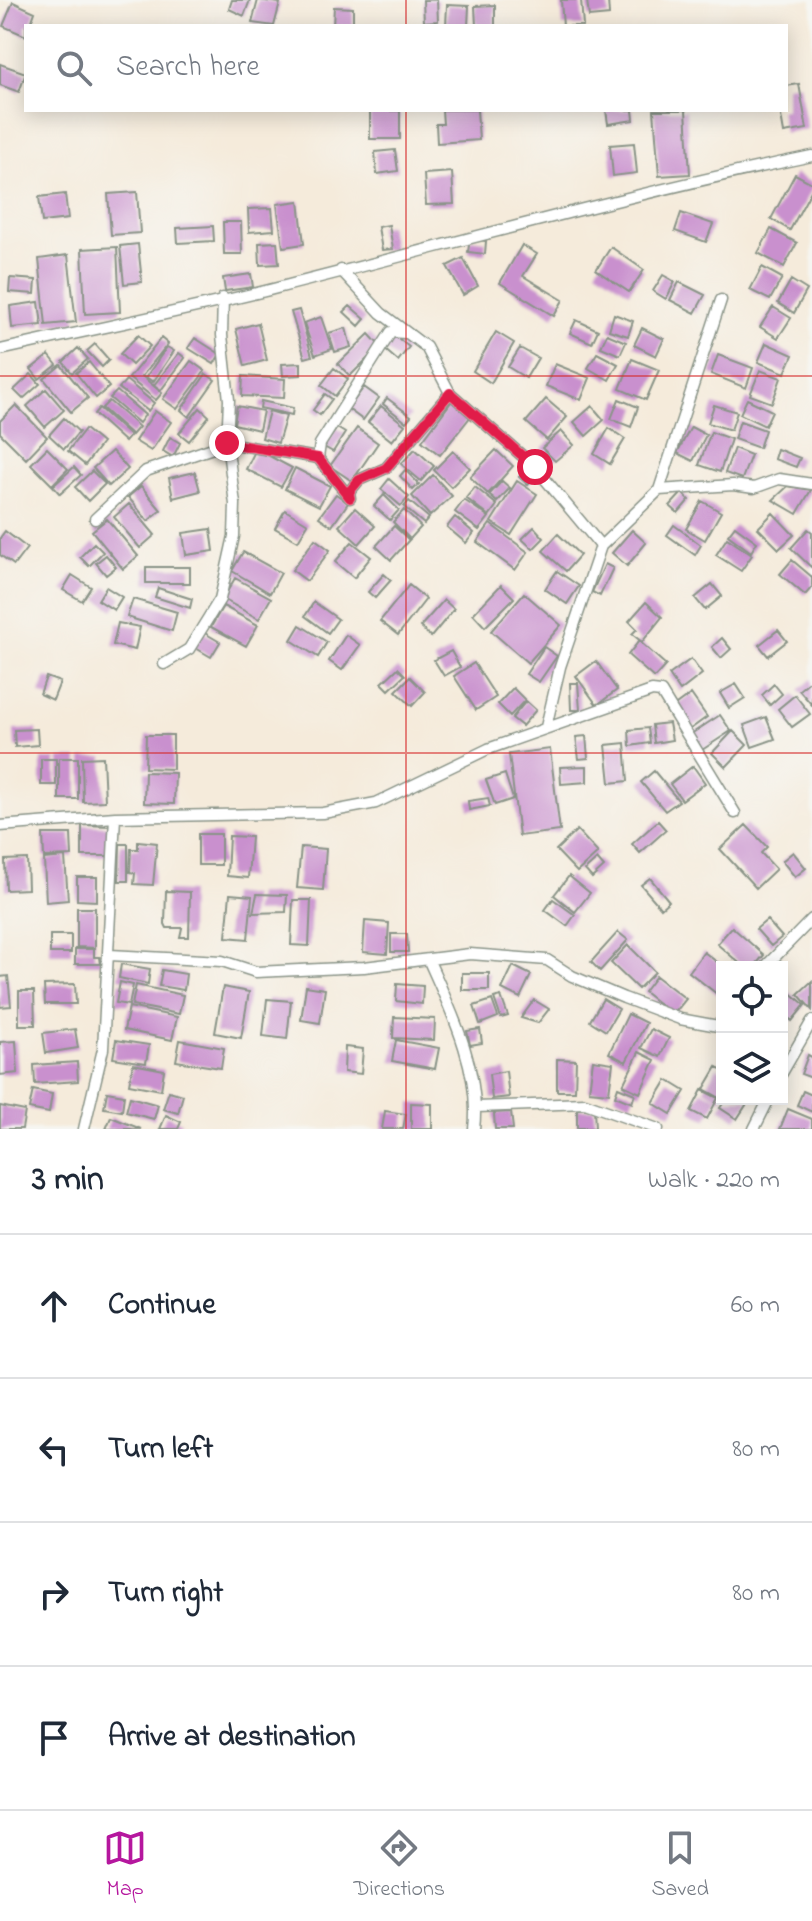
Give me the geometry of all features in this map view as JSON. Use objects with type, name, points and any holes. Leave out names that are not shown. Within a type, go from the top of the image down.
[{"type":"street","points":[[0,350],[590,210],[668,185],[812,156]]},
{"type":"street","points":[[341,270],[405,333],[426,347],[450,393],[535,467],[601,546]]},
{"type":"street","points":[[164,664],[189,649],[220,599],[234,536],[235,504],[227,443],[229,400],[222,335],[223,298]]},
{"type":"street","points":[[546,727],[560,667],[601,546],[659,490],[721,300]]},
{"type":"street","points":[[318,458],[320,444],[391,332],[405,333]]},
{"type":"street","points":[[95,519],[146,471],[227,443],[318,458],[350,498],[349,492],[359,480],[386,468],[450,393]]},
{"type":"street","points":[[659,490],[733,485],[754,488],[779,479],[812,484]]},
{"type":"street","points":[[0,826],[115,817],[294,814],[376,803],[439,770],[546,727],[647,692],[661,692],[735,813]]},
{"type":"street","points":[[84,1129],[103,1049],[115,817]]},
{"type":"street","points":[[771,961],[812,919]]},
{"type":"street","points":[[110,955],[222,961],[256,972],[429,961],[470,954],[547,960],[572,976],[680,1019],[716,1026]]},
{"type":"street","points":[[429,961],[457,1022],[477,1107],[474,1129]]},
{"type":"street","points":[[788,1063],[812,1021]]},
{"type":"street","points":[[477,1107],[585,1103],[658,1129]]},
{"type":"street","points":[[754,1129],[766,1105]]},
{"type":"building","points":[[232,0],[250,0],[244,16],[229,9]]},
{"type":"building","points":[[258,0],[280,3],[275,24],[252,23]]},
{"type":"building","points":[[423,0],[437,0],[438,21],[424,22]]},
{"type":"building","points":[[561,0],[581,0],[583,24],[563,24]]},
{"type":"building","points":[[587,0],[608,0],[609,15],[589,17]]},
{"type":"building","points":[[13,2],[35,12],[31,24],[24,24],[24,35],[3,26]]},
{"type":"building","points":[[447,5],[469,6],[468,24],[446,24]]},
{"type":"building","points":[[495,5],[495,24],[476,24],[475,6]]},
{"type":"building","points":[[334,7],[353,8],[353,24],[333,24]]},
{"type":"building","points":[[0,64],[24,72],[19,92],[0,85]]},
{"type":"building","points":[[799,84],[807,129],[784,133],[780,112],[788,112],[788,86]]},
{"type":"building","points":[[370,112],[400,112],[400,139],[370,139]]},
{"type":"building","points":[[442,112],[477,112],[479,140],[437,143],[436,124],[443,124]]},
{"type":"building","points":[[606,112],[633,112],[634,120],[608,124]]},
{"type":"building","points":[[654,112],[686,112],[690,174],[659,176]]},
{"type":"building","points":[[634,143],[637,173],[613,176],[610,145]]},
{"type":"building","points":[[395,150],[398,171],[377,174],[375,152]]},
{"type":"building","points":[[452,172],[454,204],[426,205],[424,174]]},
{"type":"building","points":[[795,174],[812,183],[812,189],[790,230],[771,219]]},
{"type":"building","points":[[137,192],[140,233],[111,235],[108,194]]},
{"type":"building","points":[[65,194],[68,219],[42,222],[39,197]]},
{"type":"building","points":[[299,201],[304,244],[283,247],[277,204]]},
{"type":"building","points":[[272,208],[274,230],[249,232],[248,209]]},
{"type":"building","points":[[681,213],[713,224],[706,242],[675,231]]},
{"type":"building","points":[[223,222],[241,222],[242,254],[224,254]]},
{"type":"building","points":[[389,225],[393,249],[382,250],[378,227]]},
{"type":"building","points":[[213,226],[214,241],[178,243],[177,228]]},
{"type":"building","points":[[771,229],[797,243],[784,267],[758,253]]},
{"type":"building","points":[[470,239],[486,241],[485,254],[468,252]]},
{"type":"building","points":[[277,242],[279,264],[260,265],[259,243]]},
{"type":"building","points":[[138,244],[142,282],[124,284],[120,246]]},
{"type":"building","points":[[522,245],[537,254],[523,276],[563,300],[554,316],[500,283]]},
{"type":"building","points":[[117,247],[120,312],[85,314],[82,249]]},
{"type":"building","points":[[611,247],[644,270],[629,292],[596,270]]},
{"type":"building","points":[[68,255],[76,322],[46,325],[39,259]]},
{"type":"building","points":[[463,258],[478,286],[463,295],[447,266]]},
{"type":"building","points":[[762,267],[782,278],[770,300],[750,290]]},
{"type":"building","points":[[251,274],[253,287],[225,291],[223,278]]},
{"type":"building","points":[[663,275],[675,282],[666,299],[653,291]]},
{"type":"building","points":[[10,278],[36,280],[35,294],[9,292]]},
{"type":"building","points":[[791,280],[807,290],[794,313],[778,303]]},
{"type":"building","points":[[679,282],[705,295],[695,313],[670,300]]},
{"type":"building","points":[[39,302],[42,325],[12,328],[10,306]]},
{"type":"building","points":[[350,306],[365,319],[359,326],[344,312]]},
{"type":"building","points":[[773,307],[791,318],[778,338],[760,327]]},
{"type":"building","points":[[299,310],[312,356],[305,358],[291,312]]},
{"type":"building","points":[[614,314],[633,321],[628,336],[609,330]]},
{"type":"building","points":[[321,317],[332,349],[315,355],[304,323]]},
{"type":"building","points":[[576,320],[598,330],[592,343],[570,333]]},
{"type":"building","points":[[258,323],[267,360],[245,366],[236,329]]},
{"type":"building","points":[[346,328],[351,347],[335,352],[329,333]]},
{"type":"building","points":[[642,328],[664,339],[656,356],[634,345]]},
{"type":"building","points":[[496,332],[514,343],[491,383],[473,371]]},
{"type":"building","points":[[369,334],[380,346],[350,376],[338,364]]},
{"type":"building","points":[[607,334],[626,342],[620,355],[601,347]]},
{"type":"building","points":[[138,335],[150,346],[132,365],[120,354]]},
{"type":"building","points":[[394,335],[409,347],[398,361],[383,348]]},
{"type":"building","points":[[161,338],[168,344],[142,376],[162,393],[156,400],[129,378]]},
{"type":"building","points":[[195,338],[220,354],[214,364],[188,348]]},
{"type":"building","points":[[766,343],[793,355],[785,373],[758,362]]},
{"type":"building","points":[[95,344],[109,360],[102,367],[87,351]]},
{"type":"building","points":[[167,347],[174,351],[153,382],[146,377]]},
{"type":"building","points":[[78,348],[88,359],[72,373],[63,362]]},
{"type":"building","points":[[520,348],[538,358],[526,378],[508,367]]},
{"type":"building","points":[[179,353],[185,358],[161,390],[154,385]]},
{"type":"building","points":[[597,353],[618,364],[609,380],[588,368]]},
{"type":"building","points":[[49,355],[57,365],[39,379],[31,369]]},
{"type":"building","points":[[718,355],[753,368],[746,388],[711,374]]},
{"type":"building","points":[[632,359],[659,370],[646,400],[620,389]]},
{"type":"building","points":[[191,361],[205,371],[177,409],[163,399]]},
{"type":"building","points":[[89,362],[109,387],[96,398],[76,373]]},
{"type":"building","points":[[301,363],[301,375],[283,376],[282,364]]},
{"type":"building","points":[[555,364],[590,378],[581,400],[546,386]]},
{"type":"building","points":[[61,365],[88,398],[71,412],[44,379]]},
{"type":"building","points":[[334,368],[348,379],[335,396],[321,385]]},
{"type":"building","points":[[760,370],[781,378],[772,403],[750,395]]},
{"type":"building","points":[[31,374],[40,384],[23,399],[14,390]]},
{"type":"building","points":[[206,374],[215,380],[189,417],[181,410]]},
{"type":"building","points":[[243,376],[285,379],[284,398],[242,396]]},
{"type":"building","points":[[126,380],[154,403],[148,411],[119,388]]},
{"type":"building","points":[[364,387],[379,398],[363,420],[348,409]]},
{"type":"building","points":[[46,389],[64,410],[45,427],[27,406]]},
{"type":"building","points":[[117,391],[145,415],[139,423],[110,398]]},
{"type":"building","points":[[325,394],[332,399],[320,415],[313,410]]},
{"type":"building","points":[[387,398],[411,416],[406,422],[383,404]]},
{"type":"building","points":[[546,399],[567,417],[547,440],[526,422]]},
{"type":"building","points":[[619,399],[638,407],[631,427],[611,419]]},
{"type":"building","points":[[747,399],[772,411],[765,426],[740,414]]},
{"type":"building","points":[[109,401],[139,427],[132,435],[102,408]]},
{"type":"building","points":[[261,401],[293,408],[292,415],[260,408]]},
{"type":"building","points":[[452,401],[471,416],[440,455],[422,441]]},
{"type":"building","points":[[16,405],[47,437],[26,459],[0,433],[0,421]]},
{"type":"building","points":[[714,405],[737,412],[731,430],[708,423]]},
{"type":"building","points":[[237,406],[263,411],[259,430],[234,424]]},
{"type":"building","points":[[381,406],[405,425],[392,441],[368,422]]},
{"type":"building","points":[[592,406],[604,420],[586,436],[574,422]]},
{"type":"building","points":[[99,408],[130,436],[125,442],[94,414]]},
{"type":"building","points":[[200,408],[209,416],[189,441],[179,433]]},
{"type":"building","points":[[155,411],[171,422],[151,451],[135,441]]},
{"type":"building","points":[[269,411],[286,416],[278,443],[262,438]]},
{"type":"building","points":[[64,418],[79,432],[64,449],[49,435]]},
{"type":"building","points":[[740,421],[765,430],[759,448],[734,439]]},
{"type":"building","points":[[691,427],[706,435],[693,461],[677,453]]},
{"type":"building","points":[[337,428],[345,433],[333,452],[324,447]]},
{"type":"building","points":[[357,428],[378,443],[352,481],[330,466]]},
{"type":"building","points":[[609,428],[625,439],[610,464],[594,454]]},
{"type":"building","points":[[85,429],[102,443],[85,465],[68,451]]},
{"type":"building","points":[[561,431],[574,445],[555,461],[542,448]]},
{"type":"building","points":[[711,432],[731,439],[720,472],[699,465]]},
{"type":"building","points":[[170,437],[180,443],[173,457],[163,451]]},
{"type":"building","points":[[47,448],[68,469],[52,485],[31,464]]},
{"type":"building","points":[[734,448],[751,455],[742,479],[725,473]]},
{"type":"building","points":[[256,449],[292,468],[281,487],[246,469]]},
{"type":"building","points":[[415,449],[434,466],[421,481],[401,464]]},
{"type":"building","points":[[777,449],[800,458],[796,467],[774,459]]},
{"type":"building","points":[[496,450],[513,466],[488,494],[470,477]]},
{"type":"building","points":[[112,451],[128,469],[109,486],[93,468]]},
{"type":"building","points":[[453,451],[470,468],[451,487],[434,470]]},
{"type":"building","points":[[529,465],[538,473],[528,485],[519,477]]},
{"type":"building","points":[[74,467],[81,475],[60,494],[53,486]]},
{"type":"building","points":[[295,468],[330,486],[319,506],[285,489]]},
{"type":"building","points":[[405,470],[419,484],[413,490],[400,476]]},
{"type":"building","points":[[92,471],[105,484],[88,501],[75,487]]},
{"type":"building","points":[[195,472],[200,491],[173,498],[169,478]]},
{"type":"building","points":[[433,475],[452,496],[430,516],[412,496]]},
{"type":"building","points":[[389,479],[409,497],[401,506],[381,489]]},
{"type":"building","points":[[502,481],[510,488],[497,502],[489,495]]},
{"type":"building","points":[[517,481],[537,494],[511,535],[491,522]]},
{"type":"building","points":[[141,486],[161,510],[148,521],[128,497]]},
{"type":"building","points":[[788,486],[811,490],[797,514],[773,500]]},
{"type":"building","points":[[475,487],[497,505],[489,516],[466,498]]},
{"type":"building","points":[[682,493],[689,500],[678,513],[670,506]]},
{"type":"building","points":[[336,494],[348,503],[332,526],[319,517]]},
{"type":"building","points":[[384,495],[399,510],[390,520],[374,506]]},
{"type":"building","points":[[464,500],[489,517],[479,530],[455,512]]},
{"type":"building","points":[[409,501],[429,518],[424,524],[404,507]]},
{"type":"building","points":[[702,501],[721,512],[705,540],[686,529]]},
{"type":"building","points":[[129,504],[155,535],[140,548],[114,517]]},
{"type":"building","points":[[355,508],[375,526],[359,544],[339,526]]},
{"type":"building","points":[[285,510],[308,524],[298,541],[275,528]]},
{"type":"building","points":[[404,510],[421,527],[410,539],[393,522]]},
{"type":"building","points":[[773,513],[794,535],[779,549],[758,528]]},
{"type":"building","points":[[455,517],[474,533],[466,543],[447,527]]},
{"type":"building","points":[[107,519],[138,556],[123,569],[92,531]]},
{"type":"building","points":[[490,524],[528,552],[515,570],[477,542]]},
{"type":"building","points":[[674,525],[701,545],[695,555],[667,535]]},
{"type":"building","points":[[394,526],[409,540],[391,560],[376,546]]},
{"type":"building","points":[[735,526],[757,542],[751,552],[728,535]]},
{"type":"building","points":[[534,527],[544,538],[533,549],[522,539]]},
{"type":"building","points":[[211,529],[214,551],[186,555],[183,533]]},
{"type":"building","points":[[808,529],[812,532],[812,568],[791,548]]},
{"type":"building","points":[[632,530],[646,543],[627,566],[612,553]]},
{"type":"building","points":[[5,531],[27,548],[14,565],[0,555],[0,538]]},
{"type":"building","points":[[558,534],[580,555],[566,571],[543,551]]},
{"type":"building","points":[[727,538],[752,555],[741,571],[716,555]]},
{"type":"building","points":[[315,539],[330,550],[307,581],[292,570]]},
{"type":"building","points":[[352,542],[371,557],[354,578],[335,562]]},
{"type":"building","points":[[94,543],[103,552],[89,566],[80,557]]},
{"type":"building","points":[[243,552],[281,573],[270,593],[232,571]]},
{"type":"building","points":[[106,555],[116,567],[106,575],[96,563]]},
{"type":"building","points":[[792,560],[812,577],[812,587],[805,595],[780,574]]},
{"type":"building","points":[[605,564],[613,568],[600,596],[592,592]]},
{"type":"building","points":[[146,567],[190,567],[190,583],[146,583]]},
{"type":"building","points":[[557,571],[579,586],[567,604],[545,589]]},
{"type":"building","points":[[384,574],[391,580],[375,598],[368,592]]},
{"type":"building","points":[[72,575],[91,587],[82,601],[63,590]]},
{"type":"building","points":[[235,578],[271,598],[259,619],[223,599]]},
{"type":"building","points":[[712,584],[722,596],[705,610],[695,598]]},
{"type":"building","points":[[409,585],[426,599],[398,635],[380,621]]},
{"type":"building","points":[[501,585],[514,598],[485,627],[473,614]]},
{"type":"building","points":[[106,587],[122,597],[114,610],[98,600]]},
{"type":"building","points":[[158,588],[192,599],[190,608],[155,597]]},
{"type":"building","points":[[524,593],[561,625],[528,663],[491,631]]},
{"type":"building","points":[[133,599],[177,612],[172,631],[127,617]]},
{"type":"building","points":[[444,600],[454,609],[431,637],[420,627]]},
{"type":"building","points":[[314,602],[338,619],[328,633],[305,616]]},
{"type":"building","points":[[646,602],[662,617],[642,642],[632,634],[637,629],[629,621]]},
{"type":"building","points":[[223,606],[258,625],[246,646],[211,627]]},
{"type":"building","points":[[118,623],[140,627],[135,650],[113,645]]},
{"type":"building","points":[[300,625],[327,642],[318,657],[291,640]]},
{"type":"building","points":[[778,630],[787,641],[768,656],[759,645]]},
{"type":"building","points":[[203,632],[220,642],[211,657],[194,647]]},
{"type":"building","points":[[346,635],[360,645],[342,670],[329,661]]},
{"type":"building","points":[[722,638],[731,649],[721,658],[712,647]]},
{"type":"building","points":[[639,641],[666,665],[654,678],[628,655]]},
{"type":"building","points":[[544,647],[557,656],[539,682],[526,674]]},
{"type":"building","points":[[451,651],[460,667],[444,676],[434,660]]},
{"type":"building","points":[[691,659],[702,674],[680,691],[669,675]]},
{"type":"building","points":[[596,661],[617,690],[597,705],[576,676]]},
{"type":"building","points":[[474,663],[496,697],[476,710],[454,676]]},
{"type":"building","points":[[398,668],[405,675],[389,690],[382,683]]},
{"type":"building","points":[[46,677],[60,682],[53,700],[40,694]]},
{"type":"building","points":[[410,677],[425,692],[412,706],[396,691]]},
{"type":"building","points":[[812,679],[812,705],[799,690]]},
{"type":"building","points":[[570,683],[578,683],[580,710],[571,710]]},
{"type":"building","points":[[736,684],[745,698],[729,708],[720,693]]},
{"type":"building","points":[[774,684],[782,694],[770,705],[762,695]]},
{"type":"building","points":[[513,688],[525,700],[510,716],[498,704]]},
{"type":"building","points":[[691,694],[707,717],[689,730],[672,708]]},
{"type":"building","points":[[795,695],[810,714],[792,727],[778,709]]},
{"type":"building","points":[[526,701],[536,710],[522,726],[512,718]]},
{"type":"building","points":[[720,715],[731,731],[702,750],[691,734]]},
{"type":"building","points":[[766,717],[775,739],[752,747],[744,725]]},
{"type":"building","points":[[669,723],[672,740],[654,743],[652,725]]},
{"type":"building","points":[[648,728],[650,743],[630,746],[629,730]]},
{"type":"building","points":[[37,729],[38,745],[15,747],[14,730]]},
{"type":"building","points":[[733,731],[747,745],[726,767],[712,753]]},
{"type":"building","points":[[146,735],[173,735],[173,769],[145,768]]},
{"type":"building","points":[[586,736],[588,758],[579,759],[576,737]]},
{"type":"building","points":[[625,743],[628,781],[610,783],[606,745]]},
{"type":"building","points":[[550,749],[560,831],[519,836],[509,754]]},
{"type":"building","points":[[103,757],[105,801],[83,802],[82,758]]},
{"type":"building","points":[[59,758],[78,758],[78,799],[59,799]]},
{"type":"building","points":[[41,759],[56,759],[56,785],[41,785]]},
{"type":"building","points":[[587,766],[587,782],[561,784],[560,767]]},
{"type":"building","points":[[693,766],[705,783],[682,800],[670,784]]},
{"type":"building","points":[[654,771],[679,801],[665,811],[641,782]]},
{"type":"building","points":[[145,772],[175,773],[174,804],[144,803]]},
{"type":"building","points":[[505,774],[513,799],[495,805],[486,780]]},
{"type":"building","points":[[488,798],[490,806],[469,810],[468,801]]},
{"type":"building","points":[[658,821],[666,830],[640,853],[632,844]]},
{"type":"building","points":[[82,825],[110,826],[110,856],[82,856]]},
{"type":"building","points":[[746,825],[767,847],[761,853],[776,869],[756,888],[720,849]]},
{"type":"building","points":[[577,830],[598,853],[577,872],[556,850]]},
{"type":"building","points":[[43,834],[71,834],[72,856],[44,857]]},
{"type":"building","points":[[198,834],[221,834],[221,865],[198,865]]},
{"type":"building","points":[[229,836],[251,837],[248,878],[227,876]]},
{"type":"building","points":[[138,841],[157,843],[153,885],[134,884],[135,873],[130,872],[131,849],[138,849]]},
{"type":"building","points":[[120,844],[128,844],[128,881],[119,881]]},
{"type":"building","points":[[301,847],[326,849],[323,890],[297,888]]},
{"type":"building","points":[[793,852],[806,868],[795,877],[782,861]]},
{"type":"building","points":[[65,857],[68,900],[46,902],[44,859]]},
{"type":"building","points":[[27,859],[28,889],[6,890],[5,860]]},
{"type":"building","points":[[597,859],[604,867],[592,878],[585,870]]},
{"type":"building","points":[[569,876],[590,893],[575,912],[554,895]]},
{"type":"building","points":[[77,877],[97,877],[97,901],[77,900]]},
{"type":"building","points":[[650,878],[669,901],[661,908],[641,885]]},
{"type":"building","points":[[166,891],[190,892],[189,937],[180,937],[182,928],[167,928],[165,924]]},
{"type":"building","points":[[230,894],[252,896],[248,939],[226,937]]},
{"type":"building","points":[[257,894],[287,895],[286,912],[253,913]]},
{"type":"building","points":[[553,899],[575,915],[567,926],[545,910]]},
{"type":"building","points":[[293,900],[311,900],[309,946],[291,945]]},
{"type":"building","points":[[77,908],[95,908],[95,948],[77,947]]},
{"type":"building","points":[[767,920],[782,937],[771,946],[756,929]]},
{"type":"building","points":[[365,921],[389,923],[387,954],[363,952]]},
{"type":"building","points":[[732,927],[764,955],[759,961],[737,961],[717,944]]},
{"type":"building","points":[[618,932],[628,940],[600,971],[591,962]]},
{"type":"building","points":[[391,934],[407,934],[408,952],[391,952]]},
{"type":"building","points":[[50,935],[71,935],[71,953],[50,953]]},
{"type":"building","points":[[628,945],[655,972],[638,989],[611,963]]},
{"type":"building","points":[[75,949],[94,949],[94,957],[100,957],[101,964],[75,964]]},
{"type":"building","points":[[704,952],[716,961],[716,993],[689,972]]},
{"type":"building","points":[[121,964],[150,969],[148,984],[119,978]]},
{"type":"building","points":[[513,966],[531,975],[520,998],[502,989]]},
{"type":"building","points":[[162,970],[186,974],[184,990],[159,986]]},
{"type":"building","points":[[462,973],[489,973],[489,990],[462,990]]},
{"type":"building","points":[[8,976],[11,1006],[0,1007],[0,977]]},
{"type":"building","points":[[656,976],[686,999],[673,1015],[644,992]]},
{"type":"building","points":[[812,981],[812,1010],[798,994]]},
{"type":"building","points":[[120,982],[133,985],[129,1005],[116,1003]]},
{"type":"building","points":[[75,984],[76,1004],[45,1004],[44,985]]},
{"type":"building","points":[[397,984],[423,986],[422,1004],[396,1001]]},
{"type":"building","points":[[136,985],[183,995],[179,1014],[132,1005]]},
{"type":"building","points":[[306,986],[325,989],[320,1023],[301,1020]]},
{"type":"building","points":[[223,987],[249,992],[241,1038],[215,1033]]},
{"type":"building","points":[[788,990],[805,1005],[792,1021],[788,1017]]},
{"type":"building","points":[[19,991],[34,991],[35,1025],[19,1025]]},
{"type":"building","points":[[501,996],[508,1016],[501,1018],[494,998]]},
{"type":"building","points":[[267,999],[291,1001],[287,1039],[263,1036]]},
{"type":"building","points":[[603,999],[619,1009],[606,1031],[590,1021]]},
{"type":"building","points":[[492,1000],[498,1017],[480,1024],[474,1006]]},
{"type":"building","points":[[534,1000],[549,1009],[538,1023],[521,1018]]},
{"type":"building","points":[[129,1007],[177,1017],[172,1040],[124,1030]]},
{"type":"building","points":[[628,1014],[646,1023],[626,1062],[609,1053]]},
{"type":"building","points":[[394,1017],[435,1019],[434,1040],[393,1038]]},
{"type":"building","points":[[75,1029],[78,1048],[46,1053],[43,1033]]},
{"type":"building","points":[[480,1029],[482,1043],[470,1045],[467,1031]]},
{"type":"building","points":[[651,1029],[669,1038],[660,1057],[641,1048]]},
{"type":"building","points":[[116,1040],[149,1045],[146,1063],[113,1058]]},
{"type":"building","points":[[180,1040],[224,1048],[221,1068],[176,1061]]},
{"type":"building","points":[[396,1040],[439,1048],[435,1069],[392,1061]]},
{"type":"building","points":[[16,1041],[18,1073],[0,1075],[0,1042]]},
{"type":"building","points":[[345,1047],[363,1049],[361,1074],[344,1072]]},
{"type":"building","points":[[639,1052],[655,1060],[640,1093],[623,1085]]},
{"type":"building","points":[[808,1055],[812,1057],[812,1078],[801,1074]]},
{"type":"building","points":[[557,1059],[576,1060],[575,1091],[557,1091]]},
{"type":"building","points":[[593,1060],[613,1063],[609,1093],[589,1091]]},
{"type":"building","points":[[77,1062],[78,1081],[35,1084],[34,1065]]},
{"type":"building","points":[[133,1064],[164,1070],[161,1090],[129,1084]]},
{"type":"building","points":[[716,1069],[716,1096],[704,1089]]},
{"type":"building","points":[[506,1071],[509,1097],[492,1099],[489,1074]]},
{"type":"building","points":[[667,1080],[685,1091],[671,1114],[653,1103]]},
{"type":"building","points":[[618,1087],[635,1094],[632,1103],[615,1096]]},
{"type":"building","points":[[33,1090],[52,1094],[49,1113],[29,1109]]},
{"type":"building","points":[[702,1090],[716,1097],[707,1119],[691,1111]]},
{"type":"building","points":[[169,1091],[183,1095],[178,1113],[163,1109]]},
{"type":"building","points":[[803,1091],[812,1095],[812,1112],[797,1105]]},
{"type":"building","points":[[107,1092],[124,1095],[122,1111],[104,1108]]},
{"type":"building","points":[[130,1097],[158,1105],[154,1119],[126,1112]]},
{"type":"building","points":[[411,1103],[432,1104],[432,1129],[411,1129]]},
{"type":"building","points":[[722,1105],[746,1105],[737,1119],[720,1108]]},
{"type":"building","points":[[0,1106],[25,1111],[22,1129],[0,1129]]},
{"type":"building","points":[[577,1109],[594,1109],[595,1128],[577,1128]]},
{"type":"building","points":[[788,1109],[812,1119],[812,1129],[780,1129]]},
{"type":"building","points":[[385,1111],[406,1114],[403,1129],[382,1129]]},
{"type":"building","points":[[511,1112],[513,1129],[495,1129],[494,1113]]},
{"type":"building","points":[[166,1115],[181,1122],[178,1129],[160,1129]]},
{"type":"building","points":[[111,1117],[141,1129],[106,1129]]},
{"type":"route","points":[[227,443],[318,458],[350,498],[349,492],[359,480],[386,468],[450,393],[535,467]]}]
